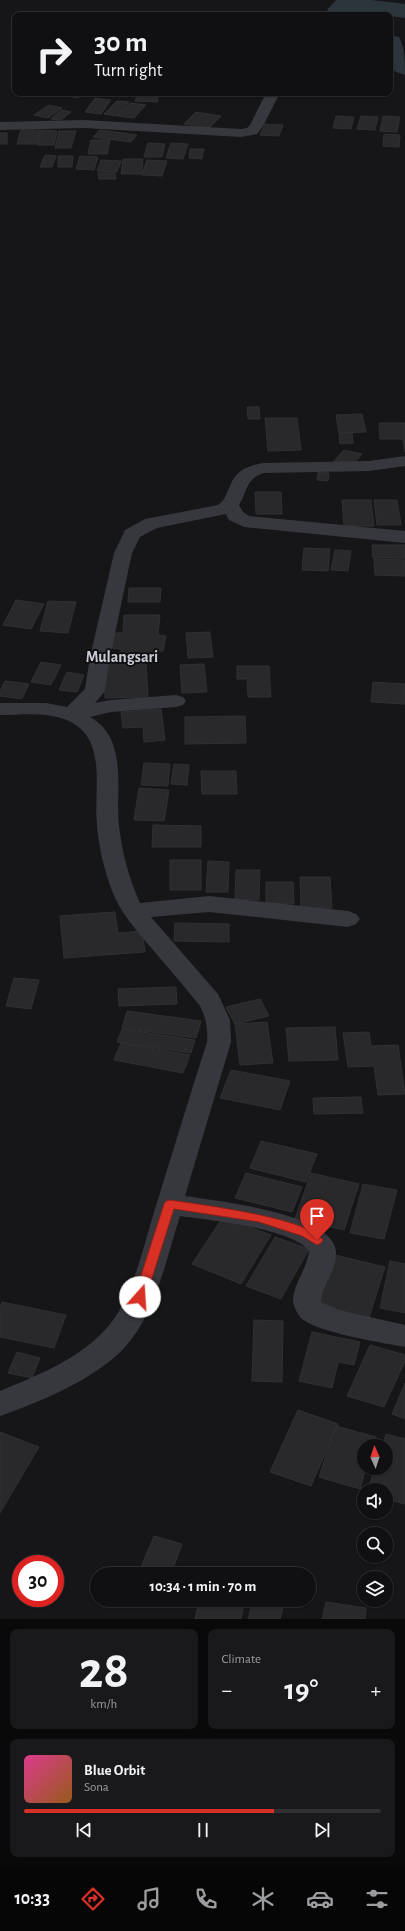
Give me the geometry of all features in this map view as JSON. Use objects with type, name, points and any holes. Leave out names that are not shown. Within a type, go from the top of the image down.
[{"type":"street","points":[[0,126],[84,124],[241,133],[252,130],[256,126],[271,96]]},
{"type":"street","points":[[71,715],[95,691],[100,657],[122,553],[132,534],[139,529],[152,524],[213,512],[230,506],[242,477],[253,470],[263,468],[369,466],[405,461]]},
{"type":"street","points":[[230,506],[236,516],[244,520],[405,537]]},
{"type":"street","points":[[71,715],[98,707],[176,701]]},
{"type":"street","points":[[0,709],[28,709],[71,715],[86,722],[103,741],[107,759],[108,826],[117,872],[124,895],[133,911],[209,1000],[217,1013],[220,1029],[217,1049],[140,1297],[114,1339],[94,1356],[66,1374],[0,1404]]},
{"type":"street","points":[[133,911],[209,904],[348,919]]},
{"type":"street","points":[[170,1204],[259,1218],[306,1233],[317,1240],[322,1246],[323,1252],[307,1297],[306,1304],[310,1310],[316,1314],[332,1319],[405,1336]]},
{"type":"building","points":[[67,96],[80,96],[78,98]]},
{"type":"building","points":[[137,96],[158,96],[157,102],[135,101]]},
{"type":"building","points":[[95,98],[111,100],[101,114],[85,112]]},
{"type":"building","points":[[117,101],[129,102],[116,116],[104,114]]},
{"type":"building","points":[[130,103],[146,105],[134,118],[117,116]]},
{"type":"building","points":[[49,105],[62,108],[48,118],[34,115]]},
{"type":"building","points":[[61,110],[71,112],[61,120],[51,119]]},
{"type":"building","points":[[196,112],[221,116],[209,128],[184,124]]},
{"type":"building","points":[[336,116],[354,117],[351,129],[333,128]]},
{"type":"building","points":[[361,116],[378,117],[375,130],[357,129]]},
{"type":"building","points":[[383,116],[400,117],[397,132],[380,131]]},
{"type":"building","points":[[265,124],[283,125],[279,136],[260,135]]},
{"type":"building","points":[[21,130],[40,130],[36,144],[17,144]]},
{"type":"building","points":[[41,130],[57,131],[54,145],[37,145]]},
{"type":"building","points":[[100,130],[137,135],[131,142],[93,137]]},
{"type":"building","points":[[59,131],[76,131],[71,148],[55,148]]},
{"type":"building","points":[[0,133],[7,133],[7,144],[0,144]]},
{"type":"building","points":[[384,134],[400,135],[399,147],[383,146]]},
{"type":"building","points":[[91,140],[110,140],[107,154],[88,154]]},
{"type":"building","points":[[148,143],[165,144],[162,157],[144,157]]},
{"type":"building","points":[[171,143],[188,144],[183,159],[166,158]]},
{"type":"building","points":[[190,149],[204,149],[202,159],[189,158]]},
{"type":"building","points":[[45,155],[56,156],[52,167],[40,167]]},
{"type":"building","points":[[58,156],[73,156],[72,167],[58,167]]},
{"type":"building","points":[[80,156],[98,157],[94,170],[76,169]]},
{"type":"building","points":[[123,159],[143,159],[142,174],[121,174]]},
{"type":"building","points":[[101,160],[121,161],[117,172],[97,171]]},
{"type":"building","points":[[147,160],[167,161],[162,176],[142,175]]},
{"type":"building","points":[[98,173],[115,173],[116,179],[99,179]]},
{"type":"building","points":[[247,407],[259,407],[260,419],[248,419]]},
{"type":"building","points":[[362,414],[366,432],[339,433],[336,415]]},
{"type":"building","points":[[265,418],[297,418],[301,450],[268,451]]},
{"type":"building","points":[[379,423],[405,423],[405,452],[403,439],[380,439]]},
{"type":"building","points":[[339,433],[352,433],[353,443],[340,444]]},
{"type":"building","points":[[344,450],[362,454],[352,466],[333,462]]},
{"type":"building","points":[[318,472],[329,473],[328,481],[317,480]]},
{"type":"building","points":[[255,492],[281,492],[282,514],[256,514]]},
{"type":"building","points":[[342,500],[371,500],[374,526],[344,526]]},
{"type":"building","points":[[374,500],[397,500],[401,525],[377,525]]},
{"type":"building","points":[[372,545],[405,545],[405,558],[373,558]]},
{"type":"building","points":[[304,548],[330,549],[328,571],[302,570]]},
{"type":"building","points":[[335,550],[351,551],[348,571],[331,570]]},
{"type":"building","points":[[374,559],[405,560],[405,576],[375,575]]},
{"type":"building","points":[[129,588],[161,588],[160,602],[128,602]]},
{"type":"building","points":[[16,600],[44,604],[31,629],[3,625]]},
{"type":"building","points":[[48,601],[76,602],[68,633],[40,631]]},
{"type":"building","points":[[124,615],[160,615],[158,635],[166,636],[163,651],[157,651],[157,656],[121,655],[121,649],[112,648],[115,633],[123,633]]},
{"type":"building","points":[[210,632],[213,657],[188,658],[186,633]]},
{"type":"building","points":[[41,662],[61,665],[51,685],[31,682]]},
{"type":"building","points":[[146,663],[148,697],[105,698],[104,664]]},
{"type":"building","points":[[204,664],[207,692],[182,693],[180,665]]},
{"type":"building","points":[[237,666],[269,666],[271,697],[248,697],[247,679],[237,679]]},
{"type":"building","points":[[67,672],[84,675],[77,692],[59,690]]},
{"type":"building","points":[[5,681],[29,684],[22,699],[0,696],[0,691]]},
{"type":"building","points":[[373,682],[405,684],[405,704],[371,702]]},
{"type":"building","points":[[161,709],[165,740],[144,742],[143,727],[123,728],[121,712]]},
{"type":"building","points":[[245,716],[246,743],[185,744],[185,717]]},
{"type":"building","points":[[144,763],[170,764],[168,786],[141,785]]},
{"type":"building","points":[[174,764],[189,765],[187,785],[171,784]]},
{"type":"building","points":[[201,771],[236,771],[237,794],[202,794]]},
{"type":"building","points":[[139,788],[169,790],[164,821],[134,820]]},
{"type":"building","points":[[153,825],[201,826],[201,847],[152,847]]},
{"type":"building","points":[[170,860],[201,860],[201,890],[170,890]]},
{"type":"building","points":[[208,861],[229,862],[228,892],[206,892]]},
{"type":"building","points":[[236,870],[260,870],[259,900],[235,899]]},
{"type":"building","points":[[300,877],[330,877],[332,908],[301,908]]},
{"type":"building","points":[[266,882],[293,882],[294,904],[266,904]]},
{"type":"building","points":[[115,912],[118,933],[142,931],[145,952],[64,958],[60,916]]},
{"type":"building","points":[[175,923],[229,924],[229,942],[174,941]]},
{"type":"building","points":[[14,978],[39,980],[31,1009],[6,1006]]},
{"type":"building","points":[[176,987],[177,1004],[119,1006],[118,989]]},
{"type":"building","points":[[260,999],[269,1016],[235,1024],[226,1007]]},
{"type":"building","points":[[127,1011],[201,1021],[196,1038],[122,1028]]},
{"type":"building","points":[[267,1022],[273,1063],[240,1065],[235,1024]]},
{"type":"building","points":[[335,1027],[338,1060],[289,1061],[286,1028]]},
{"type":"building","points":[[122,1029],[195,1040],[191,1053],[117,1042]]},
{"type":"building","points":[[369,1032],[371,1046],[398,1045],[405,1094],[378,1095],[374,1066],[348,1067],[343,1033]]},
{"type":"building","points":[[121,1043],[190,1055],[183,1073],[114,1060]]},
{"type":"building","points":[[231,1070],[290,1081],[280,1110],[220,1098]]},
{"type":"building","points":[[361,1097],[363,1113],[314,1114],[313,1098]]},
{"type":"building","points":[[261,1141],[317,1154],[306,1182],[250,1168]]},
{"type":"building","points":[[246,1173],[302,1187],[292,1212],[235,1198]]},
{"type":"building","points":[[311,1173],[359,1184],[344,1230],[295,1219]]},
{"type":"building","points":[[363,1184],[397,1190],[384,1239],[350,1233]]},
{"type":"building","points":[[223,1217],[271,1235],[241,1284],[192,1264]]},
{"type":"building","points":[[275,1237],[309,1249],[281,1299],[246,1286]]},
{"type":"building","points":[[335,1255],[385,1267],[368,1321],[317,1308]]},
{"type":"building","points":[[390,1261],[405,1264],[405,1313],[380,1308]]},
{"type":"building","points":[[2,1302],[66,1315],[54,1348],[0,1337],[0,1308]]},
{"type":"building","points":[[254,1320],[283,1321],[282,1382],[252,1381]]},
{"type":"building","points":[[312,1332],[360,1342],[354,1365],[338,1362],[332,1388],[299,1381]]},
{"type":"building","points":[[370,1345],[405,1355],[405,1361],[384,1407],[347,1396]]},
{"type":"building","points":[[17,1352],[40,1358],[32,1378],[8,1373]]},
{"type":"building","points":[[405,1383],[405,1419],[392,1414]]},
{"type":"building","points":[[298,1410],[338,1424],[311,1486],[270,1472]]},
{"type":"building","points":[[336,1426],[376,1437],[375,1439],[357,1439],[357,1475],[364,1475],[362,1483],[357,1483],[357,1488],[319,1477]]},
{"type":"building","points":[[0,1432],[39,1447],[0,1513]]},
{"type":"building","points":[[386,1434],[405,1439],[405,1504],[393,1501],[393,1483],[370,1483],[373,1475],[393,1475],[393,1439],[385,1439]]},
{"type":"building","points":[[154,1536],[182,1544],[174,1567],[141,1567]]},
{"type":"building","points":[[326,1602],[366,1608],[365,1619],[322,1619]]},
{"type":"building","points":[[198,1607],[244,1607],[241,1619],[195,1619]]},
{"type":"building","points":[[251,1607],[283,1607],[280,1619],[248,1619]]},
{"type":"waterway","points":[[341,12],[339,10],[345,4],[405,11]]},
{"type":"waterway","points":[[393,55],[405,67]]},
{"type":"district","name":"Mulangsari","points":[[122,657]]},
{"type":"route","points":[[140,1297],[170,1204],[259,1218],[306,1233],[317,1240]]}]
